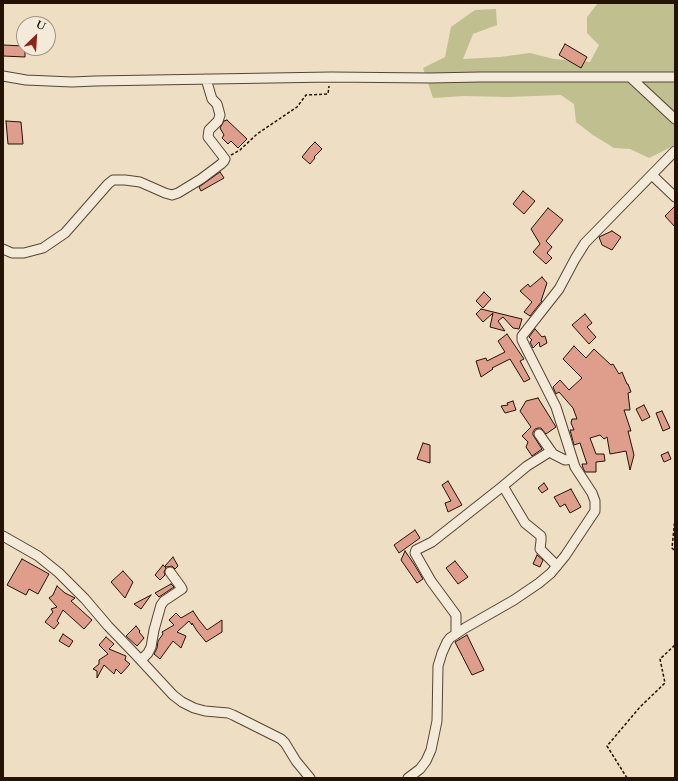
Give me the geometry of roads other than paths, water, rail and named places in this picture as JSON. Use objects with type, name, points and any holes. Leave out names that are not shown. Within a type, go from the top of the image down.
[{"type":"street","points":[[3,76],[26,80],[72,82],[206,79],[675,77]]},
{"type":"street","points":[[630,77],[675,119]]},
{"type":"street","points":[[3,249],[12,252],[24,253],[43,248],[65,233],[113,180],[140,182],[165,194],[172,195],[202,179],[221,164],[224,161],[224,158],[208,137],[209,130],[218,121],[220,114],[217,104],[212,99],[206,79]]},
{"type":"street","points":[[408,778],[420,769],[431,750],[437,721],[438,666],[447,642],[450,638],[465,628],[514,600],[551,573],[595,510],[595,501],[592,493],[575,467],[556,407],[522,340],[522,336],[559,289],[585,242],[675,151]]},
{"type":"street","points":[[652,175],[675,197]]},
{"type":"street","points":[[539,434],[553,454],[565,460],[572,459]]},
{"type":"street","points":[[456,634],[456,615],[431,580],[415,553],[416,550],[432,542],[527,466],[551,451]]},
{"type":"street","points":[[503,486],[525,523],[541,536],[540,549],[557,566]]},
{"type":"street","points":[[3,536],[38,556],[50,566],[85,599],[108,626],[173,695],[182,702],[194,708],[228,713],[278,738],[285,743],[296,761],[310,778]]},
{"type":"street","points":[[141,660],[148,653],[151,647],[161,605],[164,601],[182,589],[182,586],[170,572]]}]
